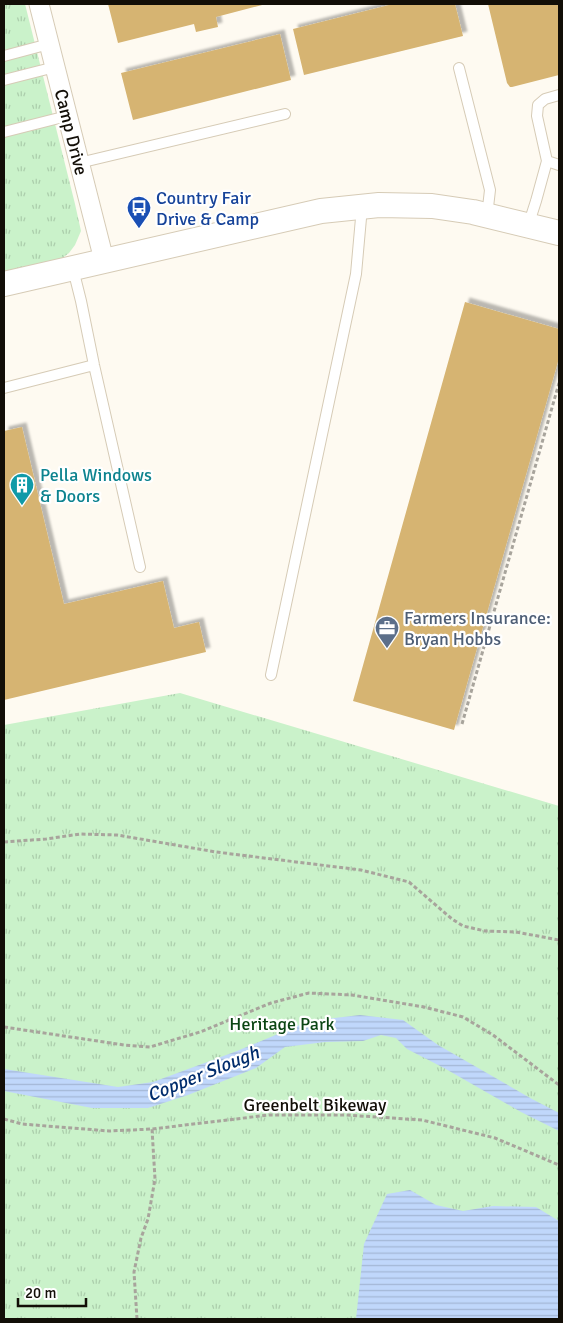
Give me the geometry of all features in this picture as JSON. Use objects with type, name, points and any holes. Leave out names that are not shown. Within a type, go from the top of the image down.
[{"type":"street","name":"Camp Drive","points":[[39,4],[104,260]]},
{"type":"street","points":[[4,284],[321,210],[379,205],[432,206],[473,212],[559,233]]},
{"type":"lane","points":[[4,56],[49,44]]},
{"type":"lane","points":[[4,80],[55,67]]},
{"type":"lane","points":[[459,68],[490,190],[486,216]]},
{"type":"lane","points":[[528,226],[546,161],[536,116],[538,105],[545,99],[559,95]]},
{"type":"lane","points":[[80,163],[285,114]]},
{"type":"lane","points":[[4,132],[67,116]]},
{"type":"lane","points":[[546,161],[559,164]]},
{"type":"lane","points":[[271,675],[356,274],[362,207]]},
{"type":"lane","points":[[72,268],[140,567]]},
{"type":"lane","points":[[4,388],[94,365]]},
{"type":"path","points":[[462,724],[559,383]]},
{"type":"path","points":[[4,842],[80,834],[117,835],[216,852],[361,870],[409,882],[452,919],[463,926],[485,931],[516,932],[559,940]]},
{"type":"path","points":[[4,1026],[124,1045],[150,1047],[200,1032],[271,1003],[309,993],[352,995],[424,1007],[463,1016],[493,1035],[559,1085]]},
{"type":"path","name":"Greenbelt Bikeway","points":[[4,1119],[22,1124],[109,1131],[152,1129],[269,1115],[346,1115],[422,1120],[495,1138],[559,1165]]},
{"type":"path","points":[[137,1319],[134,1272],[141,1238],[148,1219],[155,1179],[152,1129]]},
{"type":"green space","points":[[4,4],[25,4],[81,231],[75,245],[61,259],[4,272]]},
{"type":"green space","name":"Heritage Park","points":[[180,693],[559,806],[559,1319],[4,1319],[4,725]]},
{"type":"water","name":"Copper Slough","points":[[360,1015],[403,1020],[438,1045],[559,1113],[559,1131],[407,1049],[396,1038],[381,1035],[363,1041],[325,1042],[285,1047],[256,1068],[188,1095],[148,1108],[92,1108],[4,1091],[4,1069],[118,1087],[153,1082],[237,1051],[309,1021]]},
{"type":"water","points":[[410,1190],[436,1205],[463,1211],[493,1206],[536,1207],[559,1221],[559,1319],[356,1319],[364,1244],[387,1194]]},
{"type":"building","points":[[108,4],[266,4],[216,17],[218,27],[196,32],[194,24],[118,43]]},
{"type":"building","points":[[393,4],[455,4],[463,36],[304,75],[293,29]]},
{"type":"building","points":[[488,4],[559,4],[559,75],[510,87],[507,83]]},
{"type":"building","points":[[280,34],[291,80],[133,120],[121,73]]},
{"type":"building","points":[[465,302],[559,329],[559,358],[454,730],[353,701]]},
{"type":"building","name":"Pella Windows & Doors","points":[[22,427],[64,604],[163,581],[174,628],[199,622],[206,652],[4,700],[4,431]]},
{"type":"place","name":"Country Fair Drive & Camp","points":[[139,229]]},
{"type":"place","name":"Pella Windows & Doors","points":[[22,506]]},
{"type":"place","name":"Farmers Insurance: Bryan Hobbs","points":[[387,649]]}]
